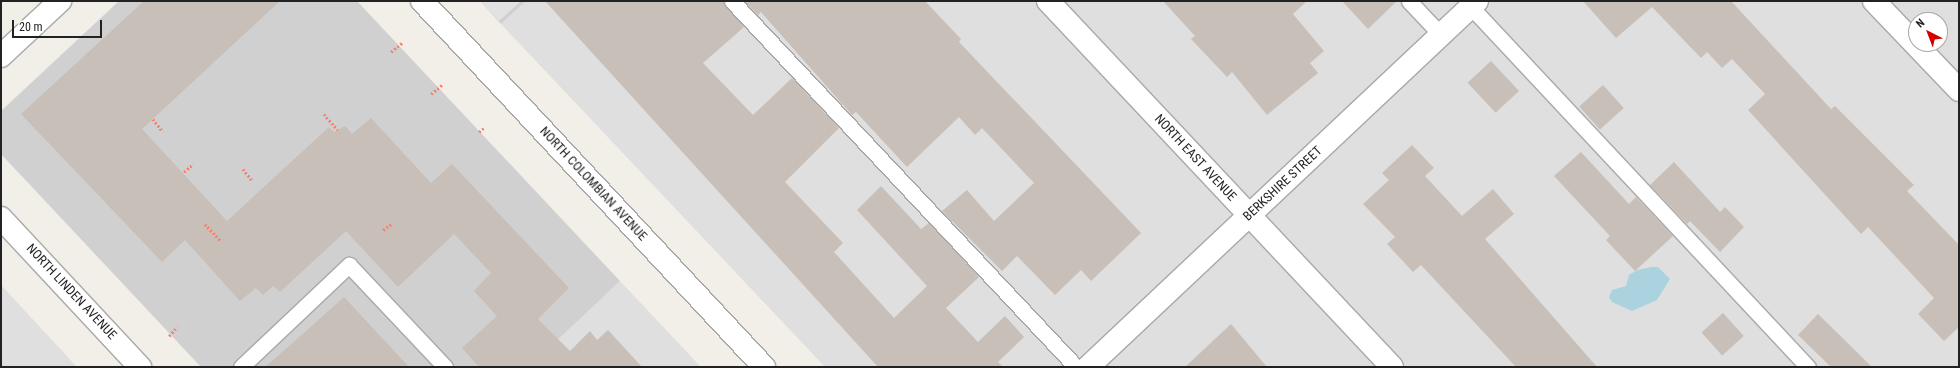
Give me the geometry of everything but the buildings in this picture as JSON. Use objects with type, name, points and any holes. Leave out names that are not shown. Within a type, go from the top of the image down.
[{"type":"street","points":[[1,56],[60,1]]},
{"type":"street","name":"NORTH COLOMBIAN AVENUE","points":[[422,1],[764,367]]},
{"type":"street","name":"NORTH EAST AVENUE","points":[[1048,1],[1392,367]]},
{"type":"street","points":[[1874,1],[1959,90]]},
{"type":"street","name":"BERKSHIRE STREET","points":[[1088,367],[1474,4]]},
{"type":"street","name":"NORTH LINDEN AVENUE","points":[[1,218],[140,367]]},
{"type":"lane","points":[[732,1],[1076,367]]},
{"type":"lane","points":[[1409,1],[1441,35]]},
{"type":"lane","points":[[1474,4],[1808,367]]},
{"type":"lane","points":[[241,367],[349,265],[445,367]]},
{"type":"path","points":[[391,52],[403,42]]},
{"type":"path","points":[[432,94],[443,84]]},
{"type":"path","points":[[324,114],[338,130]]},
{"type":"path","points":[[153,119],[163,132]]},
{"type":"path","points":[[479,132],[484,128]]},
{"type":"path","points":[[184,172],[193,164]]},
{"type":"path","points":[[243,168],[252,180]]},
{"type":"path","points":[[205,224],[221,241]]},
{"type":"path","points":[[383,230],[391,224]]},
{"type":"path","points":[[169,336],[177,328]]},
{"type":"shaded area","points":[[119,1],[357,1],[620,281],[529,367],[201,367],[1,154],[1,111]]},
{"type":"shaded area","points":[[480,1],[526,1],[501,24]]},
{"type":"shaded area","points":[[480,1],[521,1],[499,21]]},
{"type":"shaded area","points":[[526,1],[1959,1],[1959,367],[825,367],[501,24]]},
{"type":"shaded area","points":[[620,281],[701,367],[529,367]]},
{"type":"shaded area","points":[[1,285],[77,367],[1,367]]},
{"type":"water","points":[[1658,267],[1670,279],[1657,300],[1632,311],[1612,302],[1609,297],[1612,290],[1626,286],[1629,275],[1637,270]]}]
